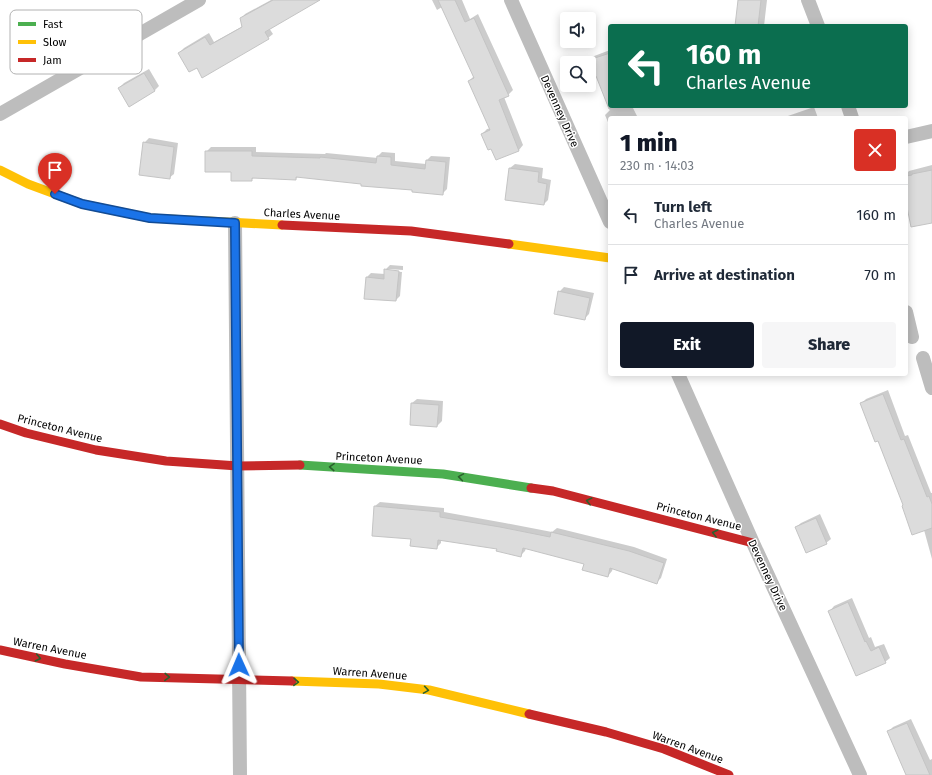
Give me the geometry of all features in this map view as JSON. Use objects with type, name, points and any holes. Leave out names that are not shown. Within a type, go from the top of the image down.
[{"type":"street","points":[[142,33],[199,0]]},
{"type":"street","name":"Devenney Drive","points":[[511,0],[608,218]]},
{"type":"street","points":[[808,0],[817,24]]},
{"type":"street","points":[[0,114],[70,74]]},
{"type":"street","points":[[908,137],[932,131]]},
{"type":"street","name":"Charles Avenue","points":[[0,170],[28,184],[82,204],[150,218],[411,231],[608,258]]},
{"type":"street","points":[[235,223],[240,775]]},
{"type":"street","points":[[908,320],[912,337]]},
{"type":"street","points":[[923,358],[932,388]]},
{"type":"street","name":"Devenney Drive","points":[[679,376],[753,543],[860,775]]},
{"type":"street","name":"Princeton Avenue","points":[[0,424],[26,433],[96,450],[166,461],[238,466],[292,465],[443,474],[553,491],[753,543]]},
{"type":"street","name":"Warren Avenue","points":[[0,650],[65,664],[141,676],[379,684],[429,690],[606,732],[664,749],[729,775]]},
{"type":"building","points":[[273,0],[320,0],[265,32],[269,39],[202,78],[197,68],[189,72],[178,53],[205,37],[210,45],[242,27],[240,18]]},
{"type":"building","points":[[438,0],[455,0],[465,22],[474,18],[509,96],[499,100],[519,151],[496,160],[491,149],[488,150],[481,134],[490,130],[468,81],[474,78]]},
{"type":"building","points":[[738,0],[761,0],[758,24],[735,24]]},
{"type":"building","points":[[608,54],[608,106],[596,76],[596,58]]},
{"type":"building","points":[[144,73],[155,91],[129,107],[118,88]]},
{"type":"building","points":[[143,142],[174,147],[170,179],[139,175]]},
{"type":"building","points":[[205,151],[252,151],[252,156],[320,157],[376,163],[377,156],[391,157],[391,165],[425,169],[426,160],[446,162],[443,195],[296,177],[296,180],[252,178],[252,181],[231,181],[231,172],[205,172]]},
{"type":"building","points":[[509,168],[539,172],[538,182],[547,184],[544,205],[505,200]]},
{"type":"building","points":[[932,170],[932,223],[911,227],[908,212],[908,176]]},
{"type":"building","points":[[384,269],[399,271],[396,301],[364,299],[366,277],[384,279]]},
{"type":"building","points":[[558,291],[590,298],[585,320],[554,314]]},
{"type":"building","points":[[883,394],[901,440],[904,439],[927,497],[929,496],[932,504],[932,528],[912,535],[902,506],[903,505],[878,441],[875,442],[860,403]]},
{"type":"building","points":[[411,403],[439,405],[437,427],[410,425]]},
{"type":"building","points":[[374,506],[440,512],[440,517],[550,537],[551,532],[629,551],[664,563],[657,584],[610,568],[608,577],[582,570],[584,564],[523,548],[521,557],[496,551],[497,549],[438,540],[437,549],[410,546],[411,539],[372,536]]},
{"type":"building","points":[[816,518],[827,544],[806,553],[795,527]]},
{"type":"building","points":[[848,602],[865,642],[866,641],[871,651],[879,647],[886,663],[856,676],[828,611]]},
{"type":"building","points":[[907,723],[930,775],[906,775],[887,731]]},
{"type":"traffic: fast","points":[[300,465],[443,474],[531,488]]},
{"type":"traffic: slow","points":[[0,170],[28,184],[82,204],[150,218],[282,225]]},
{"type":"traffic: slow","points":[[509,244],[608,258]]},
{"type":"traffic: slow","points":[[292,681],[379,684],[429,690],[529,714]]},
{"type":"traffic: jam","points":[[282,225],[411,231],[509,244]]},
{"type":"traffic: jam","points":[[0,424],[26,433],[96,450],[166,461],[238,466],[300,465]]},
{"type":"traffic: jam","points":[[531,488],[553,491],[753,543]]},
{"type":"traffic: jam","points":[[0,650],[65,664],[141,677],[292,681]]},
{"type":"traffic: jam","points":[[529,714],[606,732],[664,749],[729,775]]},
{"type":"route","points":[[55,194],[82,204],[150,218],[235,223],[239,665]]}]
